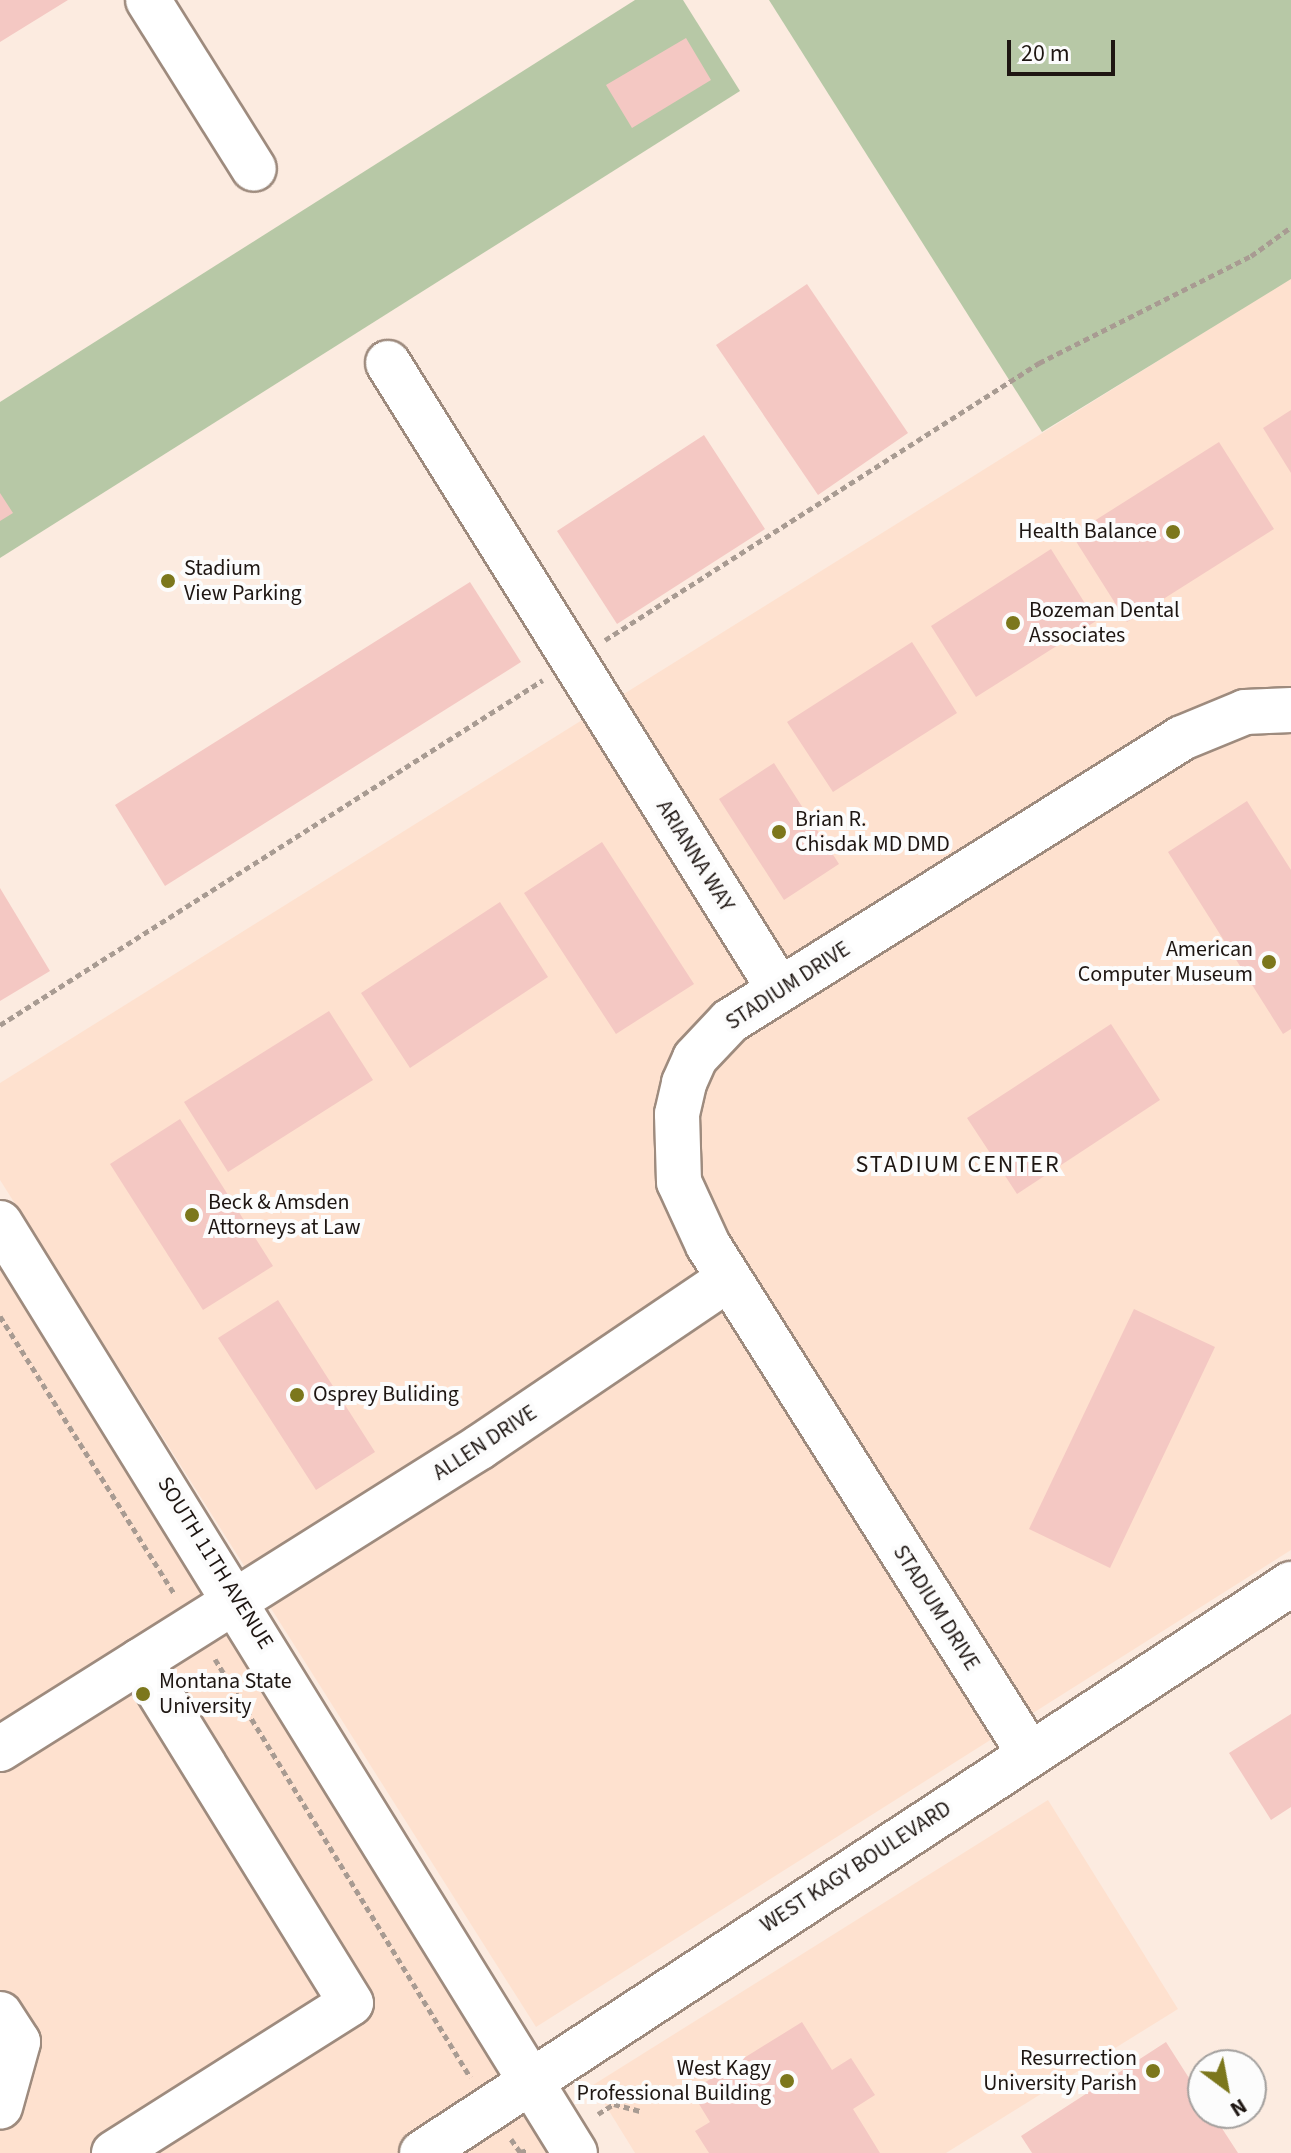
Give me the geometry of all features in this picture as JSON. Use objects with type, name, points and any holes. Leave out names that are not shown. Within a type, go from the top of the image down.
[{"type":"street","points":[[148,0],[254,169]]},
{"type":"street","name":"ARIANNA WAY","points":[[388,363],[779,989]]},
{"type":"street","name":"STADIUM DRIVE","points":[[1029,1753],[728,1279],[679,1182],[677,1114],[695,1058],[711,1038],[779,989],[1197,729],[1245,712],[1291,710]]},
{"type":"street","name":"SOUTH 11TH AVENUE","points":[[0,1223],[239,1600],[575,2153]]},
{"type":"street","name":"ALLEN DRIVE","points":[[0,1749],[239,1600],[728,1279]]},
{"type":"street","name":"WEST KAGY BOULEVARD","points":[[422,2153],[1291,1584]]},
{"type":"street","points":[[114,2153],[351,2003],[140,1661]]},
{"type":"street","points":[[0,2014],[18,2042],[0,2107]]},
{"type":"path","points":[[0,1025],[1039,363],[1251,256],[1291,227]]},
{"type":"shaded area","name":"STADIUM CENTER","points":[[1291,278],[1291,1550],[536,2027],[0,1180],[0,1083]]},
{"type":"shaded area","name":"Montana State University","points":[[0,1235],[572,2153],[0,2153]]},
{"type":"shaded area","points":[[1048,1800],[1178,2009],[946,2153],[635,2153],[593,2085]]},
{"type":"green space","points":[[635,0],[683,0],[740,91],[0,558],[0,402]]},
{"type":"green space","points":[[769,0],[1291,0],[1291,279],[1042,432]]},
{"type":"building","points":[[0,0],[68,0],[0,42]]},
{"type":"building","points":[[686,38],[711,80],[632,128],[606,85]]},
{"type":"building","points":[[807,284],[908,433],[818,495],[716,345]]},
{"type":"building","points":[[1291,410],[1291,473],[1263,428]]},
{"type":"building","points":[[704,435],[765,529],[617,624],[557,531]]},
{"type":"building","name":"Health Balance","points":[[1219,442],[1274,529],[1127,622],[1072,535]]},
{"type":"building","points":[[0,493],[13,513],[0,521]]},
{"type":"building","name":"Bozeman Dental Associates","points":[[1051,549],[1096,621],[976,697],[931,626]]},
{"type":"building","points":[[470,582],[521,662],[165,886],[115,805]]},
{"type":"building","points":[[912,642],[957,713],[833,792],[787,722]]},
{"type":"building","name":"Brian R. Chisdak MD DMD","points":[[774,763],[839,864],[784,900],[719,799]]},
{"type":"building","points":[[1247,801],[1291,870],[1291,1029],[1283,1034],[1168,852]]},
{"type":"building","points":[[602,842],[694,984],[616,1034],[524,893]]},
{"type":"building","points":[[0,888],[50,971],[0,1001]]},
{"type":"building","points":[[500,902],[548,977],[410,1068],[361,993]]},
{"type":"building","points":[[329,1011],[373,1080],[228,1172],[184,1102]]},
{"type":"building","points":[[1111,1024],[1160,1100],[1017,1194],[967,1118]]},
{"type":"building","name":"Beck & Amsden Attorneys at Law","points":[[180,1119],[273,1266],[203,1310],[110,1164]]},
{"type":"building","name":"Osprey Buliding","points":[[278,1300],[375,1452],[316,1490],[218,1338]]},
{"type":"building","points":[[1134,1309],[1215,1347],[1110,1568],[1029,1529]]},
{"type":"building","points":[[1291,1714],[1291,1807],[1271,1820],[1229,1753]]},
{"type":"building","name":"West Kagy Professional Building","points":[[802,2022],[832,2070],[851,2058],[875,2095],[853,2109],[880,2153],[709,2153],[695,2131],[710,2122],[691,2091]]},
{"type":"building","name":"Resurrection University Parish","points":[[1166,2042],[1187,2075],[1187,2129],[1222,2129],[1238,2153],[1032,2153],[1021,2136]]},
{"type":"place","name":"Health Balance","points":[[1173,532]]},
{"type":"place","name":"Stadium View Parking","points":[[168,581]]},
{"type":"place","name":"Bozeman Dental Associates","points":[[1013,623]]},
{"type":"place","name":"Brian R. Chisdak MD DMD","points":[[779,832]]},
{"type":"place","name":"American Computer Museum","points":[[1269,962]]},
{"type":"place","name":"Beck & Amsden Attorneys at Law","points":[[192,1215]]},
{"type":"place","name":"Osprey Buliding","points":[[297,1395]]},
{"type":"place","name":"Montana State University","points":[[143,1694]]},
{"type":"place","name":"Resurrection University Parish","points":[[1153,2071]]},
{"type":"place","name":"West Kagy Professional Building","points":[[787,2081]]},
{"type":"district","name":"STADIUM CENTER","points":[[958,1165]]}]
